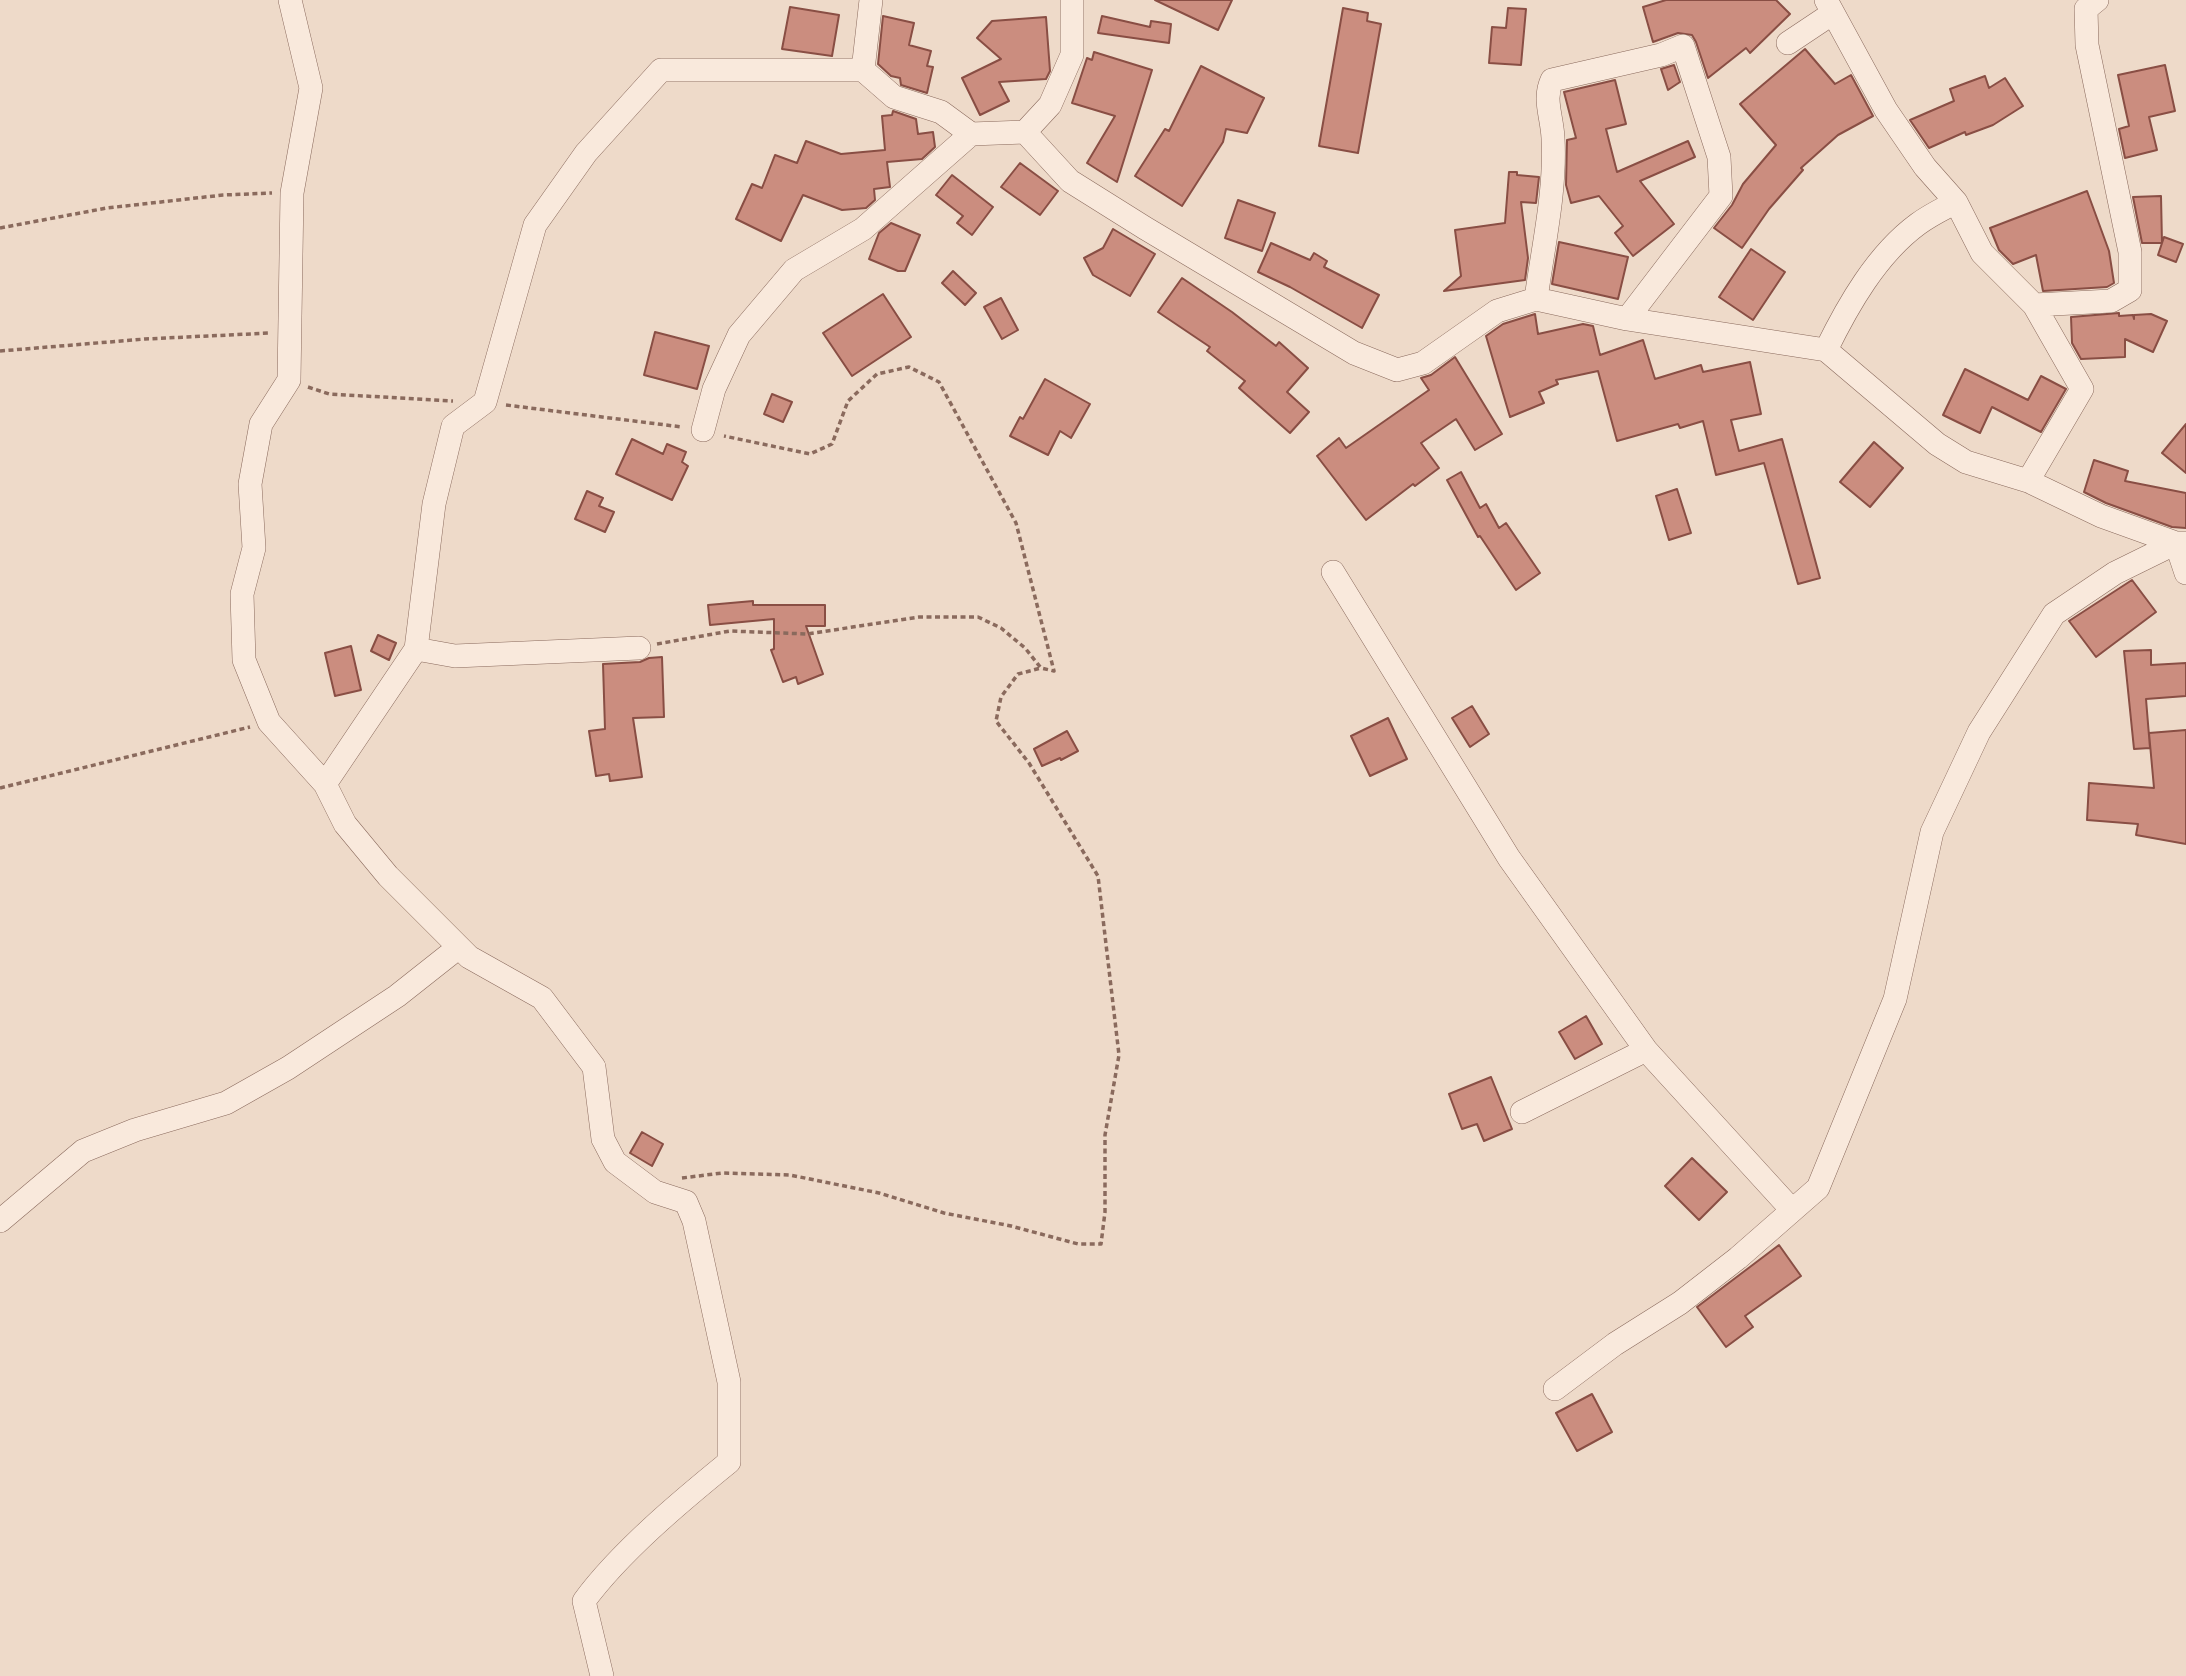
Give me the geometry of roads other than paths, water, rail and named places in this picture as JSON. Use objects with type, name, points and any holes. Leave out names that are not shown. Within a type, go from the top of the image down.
[{"type":"street","points":[[290,0],[311,88],[292,193],[289,380],[261,424],[250,484],[254,548],[242,594],[244,660],[269,722],[325,784],[345,824],[388,876],[469,957],[542,998],[594,1067],[603,1139],[615,1162],[655,1192],[686,1202],[694,1221],[729,1382],[729,1462],[689,1494],[599,1581],[584,1601],[602,1676]]},
{"type":"street","points":[[863,70],[871,0]]},
{"type":"street","points":[[325,784],[416,649],[434,504],[453,426],[485,402],[535,225],[586,153],[661,70],[863,70],[894,97],[941,113],[971,134],[1025,132],[1050,105],[1072,55],[1072,0]]},
{"type":"street","points":[[2034,305],[2111,301],[2130,290],[2130,252],[2087,45],[2085,9],[2097,0]]},
{"type":"street","points":[[1788,43],[1830,6],[1886,110],[1925,167],[1956,202],[1982,253],[2034,305],[2082,389],[2028,481]]},
{"type":"street","points":[[1536,299],[1553,174],[1553,137],[1546,93],[1552,80],[1661,55],[1683,46],[1719,157],[1721,197],[1627,319]]},
{"type":"street","points":[[1025,132],[1070,181],[1354,353],[1397,370],[1423,363],[1496,311],[1536,299],[1627,319],[1826,350],[1937,444],[1966,463],[2028,481],[2101,516],[2181,543]]},
{"type":"street","points":[[703,430],[714,388],[739,335],[794,270],[863,229],[971,134]]},
{"type":"street","points":[[1826,350],[1844,312],[1877,264],[1917,225],[1956,202]]},
{"type":"street","points":[[2181,543],[2186,573]]},
{"type":"street","points":[[1555,1389],[1615,1344],[1680,1303],[1738,1258],[1818,1188],[1895,999],[1933,832],[1979,732],[2054,614],[2115,573],[2181,543]]},
{"type":"street","points":[[1333,572],[1509,858],[1646,1050],[1791,1210]]},
{"type":"street","points":[[416,649],[455,656],[639,648]]},
{"type":"street","points":[[0,1221],[83,1151],[135,1129],[226,1103],[288,1068],[397,996],[459,947]]},
{"type":"street","points":[[1522,1112],[1646,1050]]}]
